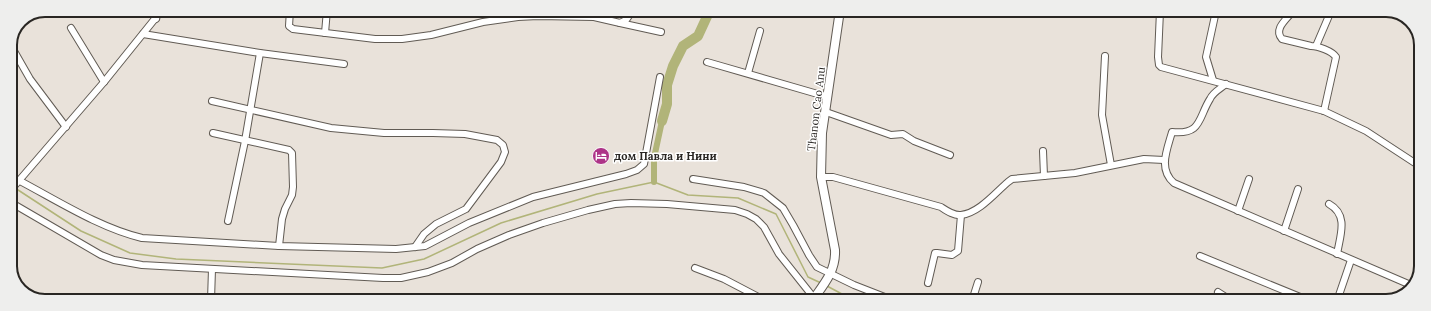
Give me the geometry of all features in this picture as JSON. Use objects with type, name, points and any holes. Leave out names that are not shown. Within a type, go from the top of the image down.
[{"type":"street","points":[[290,17],[289,26],[291,28],[375,39],[402,39],[431,35],[483,22],[518,17]]},
{"type":"street","points":[[325,33],[326,17]]},
{"type":"street","points":[[594,17],[660,32]]},
{"type":"street","points":[[620,23],[628,17]]},
{"type":"street","name":"Thanon Cao Anu","points":[[829,277],[835,260],[835,250],[821,178],[822,133],[839,17]]},
{"type":"street","points":[[1160,17],[1159,65],[1324,111],[1366,130],[1414,163]]},
{"type":"street","points":[[1213,80],[1206,57],[1215,17]]},
{"type":"street","points":[[1288,17],[1279,29],[1279,34],[1282,39],[1316,46],[1332,53],[1336,59],[1324,111]]},
{"type":"street","points":[[1316,46],[1328,17]]},
{"type":"street","points":[[156,19],[17,183],[123,234],[142,238],[279,246],[396,249],[424,246],[469,223],[533,197],[626,174],[642,168],[660,77]]},
{"type":"street","points":[[70,28],[104,82]]},
{"type":"street","points":[[748,74],[760,31]]},
{"type":"street","points":[[143,34],[260,53],[344,64]]},
{"type":"street","points":[[228,221],[245,141],[260,53]]},
{"type":"street","points":[[17,56],[30,79],[66,127]]},
{"type":"street","points":[[1105,56],[1102,115],[1111,166]]},
{"type":"street","points":[[707,62],[828,97]]},
{"type":"street","points":[[1226,84],[1210,98],[1202,118],[1195,128],[1188,132],[1172,132],[1164,160],[1167,176],[1174,183],[1408,284]]},
{"type":"street","points":[[212,101],[331,128],[384,133],[465,134],[497,140],[503,145],[505,152],[501,162],[466,209],[436,224],[424,234],[415,247]]},
{"type":"street","points":[[826,112],[891,135],[903,134],[914,141],[950,155]]},
{"type":"street","points":[[213,133],[289,150],[292,153],[292,195],[285,209],[282,220],[279,246]]},
{"type":"street","points":[[1043,151],[1044,176]]},
{"type":"street","points":[[821,178],[833,178],[941,207],[950,213],[961,215],[978,208],[1009,180],[1075,173],[1144,159],[1164,160]]},
{"type":"street","points":[[693,179],[744,187],[764,193],[783,208],[809,255],[818,267],[829,277],[876,294]]},
{"type":"street","points":[[1238,211],[1249,179]]},
{"type":"street","points":[[1284,231],[1298,189]]},
{"type":"street","points":[[17,206],[101,255],[114,260],[142,265],[365,278],[401,278],[434,270],[452,263],[477,249],[509,235],[543,223],[615,204],[668,204],[735,210],[756,219],[764,227],[780,254],[809,294]]},
{"type":"street","points":[[1329,204],[1338,210],[1342,222],[1337,254]]},
{"type":"street","points":[[928,283],[935,253],[952,255],[958,251],[961,215]]},
{"type":"street","points":[[1200,256],[1293,294]]},
{"type":"street","points":[[1339,294],[1350,260]]},
{"type":"street","points":[[695,268],[724,279],[753,294]]},
{"type":"street","points":[[211,294],[212,269]]},
{"type":"street","points":[[816,294],[829,277]]},
{"type":"street","points":[[974,294],[978,282]]},
{"type":"waterway","points":[[662,121],[667,104],[667,85],[673,66],[683,46],[698,36],[707,17]]},
{"type":"waterway","points":[[654,182],[654,158],[662,121]]},
{"type":"waterway","points":[[17,189],[81,231],[130,253],[176,259],[382,268],[424,259],[501,223],[597,194],[654,182],[688,195],[738,198],[776,214],[808,277],[821,283]]},
{"type":"waterway","points":[[827,286],[842,294]]},
{"type":"place","name":"дом Павла и Нини","points":[[601,156]]}]
